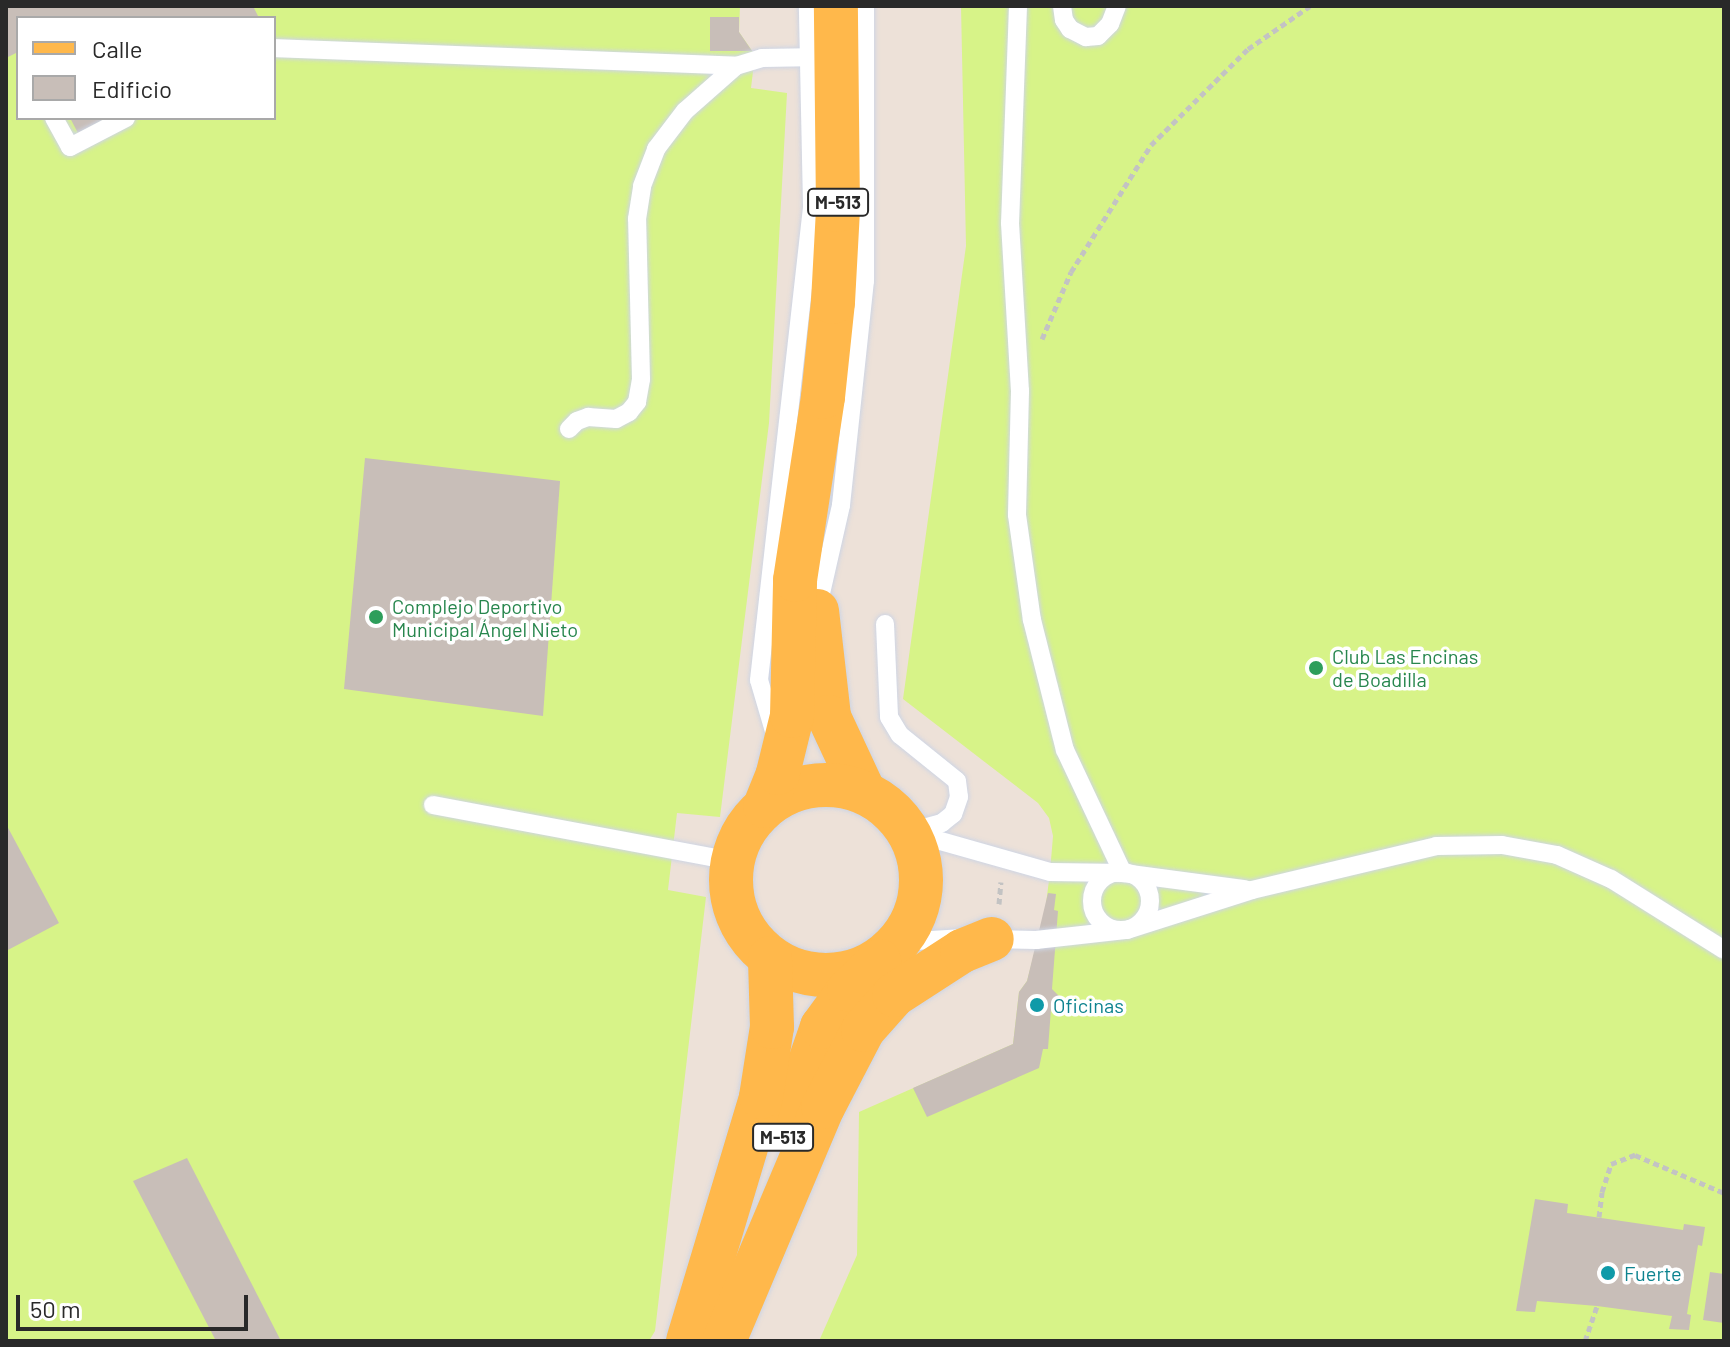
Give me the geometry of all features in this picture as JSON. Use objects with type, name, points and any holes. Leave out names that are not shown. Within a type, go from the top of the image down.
[{"type":"main road","name":"M-513","points":[[836,6],[823,56],[838,210],[823,397],[817,611],[829,717],[864,792]]},
{"type":"main road","name":"M-513","points":[[765,806],[782,759],[792,716],[795,580],[823,397]]},
{"type":"main road","name":"M-513","points":[[709,1341],[822,1027],[849,990],[894,947],[913,921],[920,897],[922,872],[910,828],[887,806],[864,792],[839,785],[812,785],[787,792],[765,806],[744,831],[732,861],[731,889],[737,915],[750,939],[770,958],[792,970],[817,976],[843,974],[867,967],[894,947]]},
{"type":"main road","points":[[724,1341],[823,1107],[863,1030],[894,995],[962,951],[992,939]]},
{"type":"main road","name":"M-513","points":[[688,1341],[761,1097],[772,1027],[770,958]]},
{"type":"lane","points":[[782,759],[759,680],[812,205],[823,56],[808,6]]},
{"type":"lane","points":[[817,611],[841,505],[865,281],[865,6]]},
{"type":"lane","points":[[1018,6],[1010,223],[1020,391],[1017,515],[1032,620],[1065,750],[1123,873]]},
{"type":"lane","points":[[1062,6],[1064,20],[1070,29],[1086,37],[1098,36],[1110,24],[1117,6]]},
{"type":"lane","points":[[276,48],[736,66],[762,58],[823,56]]},
{"type":"lane","points":[[569,429],[577,421],[588,417],[616,419],[629,412],[637,402],[641,379],[637,219],[642,186],[656,149],[685,111],[736,66]]},
{"type":"lane","points":[[55,120],[70,147],[122,120]]},
{"type":"lane","points":[[885,624],[889,717],[900,735],[957,781],[958,789],[953,814],[942,823],[910,828]]},
{"type":"lane","points":[[433,805],[732,861]]},
{"type":"lane","points":[[910,828],[937,840],[1050,872],[1123,873],[1252,890]]},
{"type":"lane","points":[[894,947],[945,937],[1036,940],[1127,930],[1252,890],[1436,846],[1502,845],[1557,855],[1611,879],[1724,950]]},
{"type":"lane","points":[[1123,873],[1140,880],[1149,898],[1144,918],[1127,930],[1107,927],[1098,920],[1092,900],[1099,882],[1123,873]]},
{"type":"path","points":[[1020,391],[1071,272],[1151,145],[1248,49],[1310,6]]},
{"type":"path","points":[[1599,1217],[1602,1192],[1611,1164],[1635,1155],[1724,1193]]},
{"type":"path","points":[[1585,1341],[1597,1306]]},
{"type":"green space","name":"Complejo Deportivo Municipal Ángel Nieto","points":[[6,6],[740,6],[739,32],[755,55],[751,88],[787,93],[769,423],[720,817],[677,813],[668,890],[706,897],[655,1331],[649,1341],[6,1341]]},
{"type":"green space","name":"Club Las Encinas de Boadilla","points":[[961,6],[1724,6],[1724,1341],[819,1341],[857,1255],[859,1112],[1013,1044],[1019,992],[1027,981],[1045,912],[1050,872],[1053,836],[1049,818],[1038,803],[903,699],[966,246]]},
{"type":"building","points":[[6,6],[253,6],[258,16],[16,16],[16,53],[8,57]]},
{"type":"building","points":[[710,17],[739,17],[739,32],[752,51],[710,51]]},
{"type":"building","points":[[71,120],[102,120],[78,133]]},
{"type":"building","points":[[365,458],[560,481],[543,716],[344,689]]},
{"type":"building","points":[[6,824],[59,923],[6,951]]},
{"type":"building","name":"Oficinas","points":[[1048,893],[1056,894],[1054,910],[1058,911],[1052,989],[1063,1000],[1051,1009],[1048,1049],[1043,1049],[1039,1068],[927,1117],[913,1088],[1013,1044],[1019,992],[1027,981]]},
{"type":"building","points":[[187,1158],[281,1341],[216,1341],[133,1181]]},
{"type":"building","name":"Fuerte","points":[[1535,1199],[1568,1204],[1567,1213],[1683,1230],[1684,1224],[1705,1227],[1702,1246],[1698,1245],[1687,1314],[1691,1315],[1689,1330],[1669,1329],[1672,1316],[1597,1306],[1537,1301],[1535,1312],[1516,1311]]},
{"type":"building","points":[[1710,1272],[1724,1274],[1724,1323],[1703,1320]]},
{"type":"place","name":"Complejo Deportivo Municipal Ángel Nieto","points":[[376,617]]},
{"type":"place","name":"Club Las Encinas de Boadilla","points":[[1316,668]]},
{"type":"place","name":"Oficinas","points":[[1037,1005]]},
{"type":"place","name":"Fuerte","points":[[1608,1273]]}]
